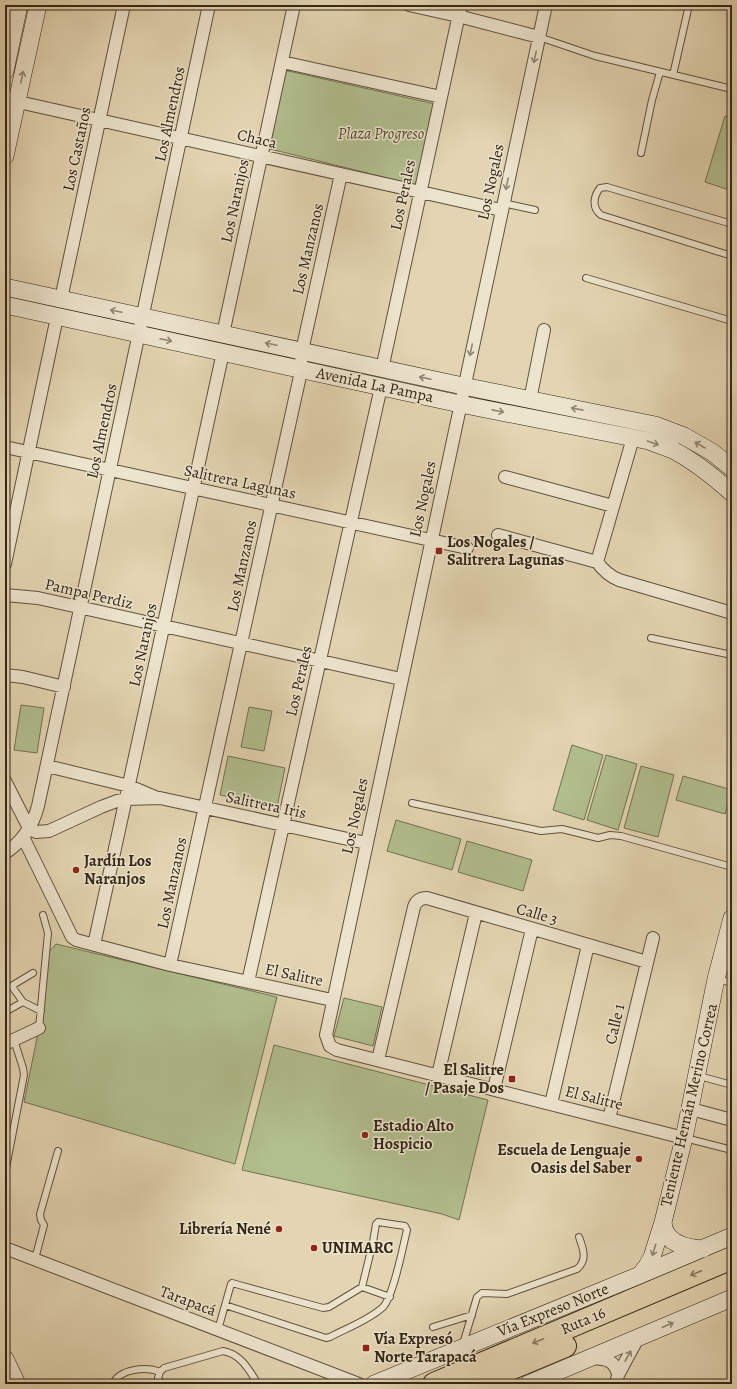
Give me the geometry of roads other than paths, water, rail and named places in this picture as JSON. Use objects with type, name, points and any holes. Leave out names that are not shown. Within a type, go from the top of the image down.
[{"type":"highway","name":"Ruta 16","points":[[434,1384],[732,1258]]},
{"type":"highway","name":"Ruta 16","points":[[474,1384],[732,1274]]},
{"type":"street","points":[[5,71],[19,5]]},
{"type":"street","points":[[5,156],[11,101],[38,5]]},
{"type":"street","name":"Los Castaños","points":[[61,299],[124,5]]},
{"type":"street","name":"Los Almendros","points":[[5,853],[26,833],[38,806],[209,5]]},
{"type":"street","name":"Los Naranjos","points":[[223,334],[294,5]]},
{"type":"street","points":[[409,5],[460,10],[539,37]]},
{"type":"street","name":"Los Nogales","points":[[332,1000],[546,5]]},
{"type":"street","name":"Los Perales","points":[[382,369],[460,10]]},
{"type":"street","points":[[282,62],[441,97]]},
{"type":"street","name":"Chaca","points":[[11,101],[420,192],[502,207]]},
{"type":"street","name":"Los Manzanos","points":[[170,965],[302,370],[302,351],[341,174]]},
{"type":"street","name":"Avenida La Pampa","points":[[5,287],[382,369],[655,425],[684,436],[712,452],[732,468]]},
{"type":"street","name":"Avenida La Pampa","points":[[5,305],[460,404],[649,441],[673,450],[719,481],[732,493]]},
{"type":"street","points":[[5,564],[57,317]]},
{"type":"street","points":[[530,400],[544,330]]},
{"type":"street","name":"Los Naranjos","points":[[94,945],[223,352]]},
{"type":"street","name":"Los Perales","points":[[248,982],[381,387]]},
{"type":"street","points":[[597,562],[633,438]]},
{"type":"street","name":"Salitrera Lagunas","points":[[5,447],[468,548]]},
{"type":"street","points":[[506,477],[613,506]]},
{"type":"street","points":[[498,534],[597,562],[611,577],[732,613]]},
{"type":"street","name":"Pampa Perdiz","points":[[5,595],[31,597],[401,679]]},
{"type":"street","points":[[5,675],[23,677],[64,687]]},
{"type":"street","name":"Salitrera Iris","points":[[47,766],[129,786],[160,798],[366,843]]},
{"type":"street","name":"El Salitre","points":[[5,780],[26,833],[72,937],[76,940],[170,965],[332,1000],[326,1031],[326,1039],[330,1046],[337,1050],[684,1138]]},
{"type":"street","name":"Salitrera Iris","points":[[26,833],[49,831],[101,806],[126,799],[160,798]]},
{"type":"street","name":"Calle 3","points":[[378,1060],[414,907],[419,900],[427,898],[647,962]]},
{"type":"street","points":[[438,1075],[476,913]]},
{"type":"street","name":"Teniente Hernán Merino Correa","points":[[640,1275],[652,1257],[663,1222],[691,1109],[697,1075],[724,981],[732,918]]},
{"type":"street","points":[[494,1089],[532,929]]},
{"type":"street","name":"Calle 1","points":[[609,1119],[652,938]]},
{"type":"street","points":[[551,1104],[588,945]]},
{"type":"street","points":[[9,1042],[38,1028]]},
{"type":"street","points":[[691,1109],[732,1120]]},
{"type":"street","name":"Teniente Hernán Merino Correa","points":[[663,1222],[666,1234],[674,1242],[687,1247],[703,1249]]},
{"type":"street","name":"Vía Expreso Norte","points":[[374,1384],[732,1236]]},
{"type":"street","name":"Tarapacá","points":[[5,1248],[359,1384]]},
{"type":"street","points":[[528,1384],[732,1298]]},
{"type":"street","points":[[617,1380],[638,1338]]},
{"type":"street","points":[[591,1358],[605,1359],[614,1364],[617,1368],[617,1380]]},
{"type":"street","points":[[5,1359],[17,1384]]},
{"type":"lane","points":[[673,75],[689,5]]},
{"type":"lane","points":[[539,37],[595,56],[732,89]]},
{"type":"lane","points":[[640,153],[660,72]]},
{"type":"lane","points":[[732,224],[606,187],[600,188],[596,193],[594,206],[596,211],[601,215],[732,256]]},
{"type":"lane","points":[[502,207],[535,210]]},
{"type":"lane","points":[[586,278],[732,321]]},
{"type":"lane","points":[[652,638],[732,655]]},
{"type":"lane","points":[[412,803],[540,831],[562,829],[598,838],[610,835],[621,836],[732,867]]},
{"type":"lane","points":[[38,1028],[41,1011],[48,933],[43,915]]},
{"type":"lane","points":[[34,973],[13,985],[13,988],[24,1002],[41,1011]]},
{"type":"lane","points":[[5,1012],[24,1002]]},
{"type":"lane","points":[[5,1173],[24,1075],[23,1068],[9,1042]]},
{"type":"lane","points":[[697,1075],[732,1085]]},
{"type":"lane","points":[[684,1138],[732,1150]]},
{"type":"lane","points":[[36,1260],[44,1225],[40,1214],[58,1151]]},
{"type":"lane","points":[[218,1330],[225,1305],[231,1284],[232,1283],[323,1308],[329,1307],[362,1287],[376,1224],[378,1222],[405,1226],[407,1230],[390,1297],[382,1308],[365,1319],[330,1337],[326,1338],[225,1305]]},
{"type":"lane","points":[[462,1348],[477,1297],[482,1293],[500,1295],[507,1294],[577,1269],[582,1264],[584,1258],[579,1237]]},
{"type":"lane","points":[[362,1287],[390,1297]]},
{"type":"lane","points":[[433,1327],[472,1315]]},
{"type":"lane","points":[[162,1384],[158,1378],[160,1372],[164,1368],[223,1351],[230,1352],[240,1359],[248,1368],[258,1384]]},
{"type":"lane","points":[[112,1384],[120,1374],[145,1368],[160,1372]]},
{"type":"place","name":"Los Nogales / Salitrera Lagunas","points":[[439,551]]},
{"type":"place","name":"Jardín Los Naranjos","points":[[76,870]]},
{"type":"place","name":"El Salitre / Pasaje Dos","points":[[512,1079]]},
{"type":"place","name":"Estadio Alto Hospicio","points":[[365,1135]]},
{"type":"place","name":"Escuela de Lenguaje Oasis del Saber","points":[[639,1159]]},
{"type":"place","name":"Librería Nené","points":[[279,1229]]},
{"type":"place","name":"UNIMARC","points":[[314,1248]]},
{"type":"place","name":"Vía Expresó Norte Tarapacá","points":[[366,1348]]},
{"type":"park label","name":"Plaza Progreso","points":[[381,134]]}]
